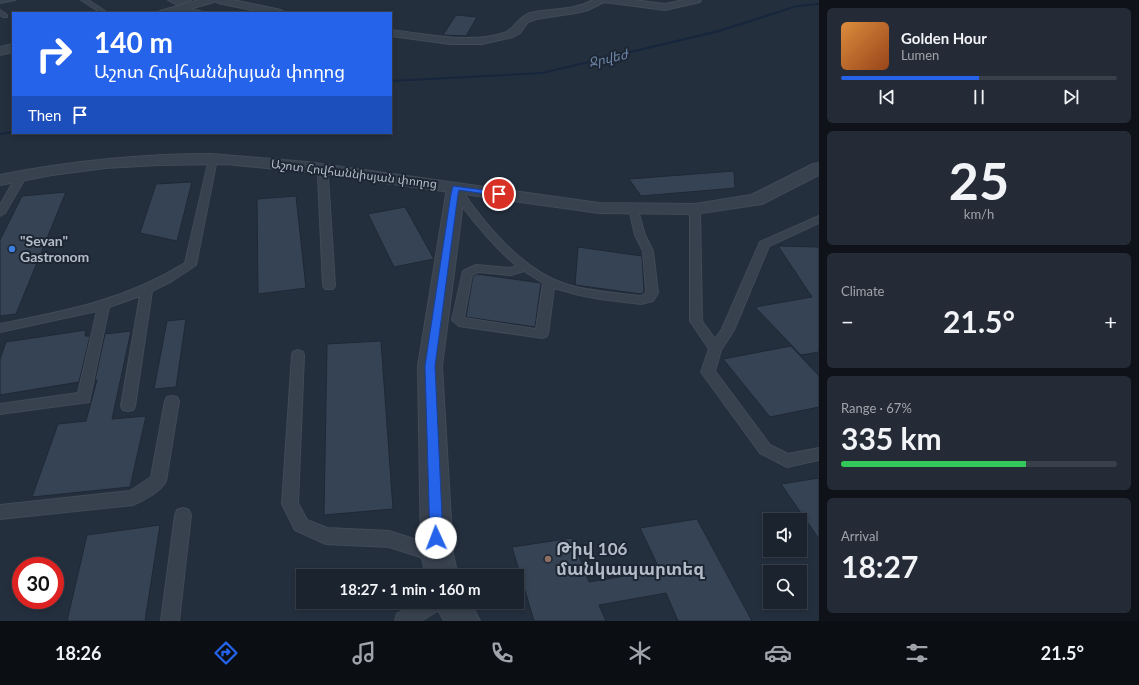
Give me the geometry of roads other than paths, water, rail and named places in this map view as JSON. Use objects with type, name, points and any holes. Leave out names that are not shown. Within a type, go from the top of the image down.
[{"type":"street","points":[[166,12],[185,4],[210,0]]},
{"type":"street","points":[[218,0],[276,12]]},
{"type":"street","points":[[392,32],[461,40],[479,41],[494,39],[509,35],[518,30],[525,18],[547,13],[579,10],[592,6],[600,0]]},
{"type":"street","points":[[607,0],[665,7],[696,0]]},
{"type":"street","points":[[0,51],[12,48]]},
{"type":"street","name":"Աշոտ Հովհաննիսյան փողոց","points":[[0,180],[22,175],[91,165],[162,160],[213,159],[276,163],[599,208],[695,209],[756,200],[819,168]]},
{"type":"street","points":[[439,565],[430,366],[456,188]]},
{"type":"street","points":[[455,609],[463,621]]},
{"type":"lane","points":[[0,1],[12,0]]},
{"type":"lane","points":[[84,0],[103,12]]},
{"type":"lane","points":[[171,0],[177,3],[185,4],[199,12]]},
{"type":"lane","points":[[0,328],[63,316],[122,300],[173,277],[190,265],[213,159]]},
{"type":"lane","points":[[321,169],[323,176],[329,286]]},
{"type":"lane","points":[[0,214],[22,175]]},
{"type":"lane","points":[[456,188],[459,194],[500,246],[525,267],[560,286],[587,292],[641,300],[649,298],[652,293],[648,251],[640,235],[634,209]]},
{"type":"lane","points":[[695,209],[696,320],[715,349]]},
{"type":"lane","points":[[819,219],[764,244],[728,330],[715,349],[708,372],[765,449],[787,461],[819,454]]},
{"type":"lane","points":[[525,267],[511,272],[476,268],[467,273],[458,320],[463,323],[542,334],[549,281]]},
{"type":"lane","points":[[128,406],[147,289]]},
{"type":"lane","points":[[0,409],[84,398],[104,304]]},
{"type":"lane","points":[[298,355],[290,504],[301,524],[326,536],[389,538],[439,565]]},
{"type":"lane","points":[[0,512],[133,498],[158,481],[172,401]]},
{"type":"lane","points":[[170,621],[183,515]]},
{"type":"lane","points":[[404,621],[424,609]]},
{"type":"waterway","name":"Ջրվեժ","points":[[392,81],[542,73],[719,31],[797,6],[819,4]]},
{"type":"waterway","name":"Ջրվեժ","points":[[0,134],[12,132]]},
{"type":"place","name":"\"Sevan\" Gastronom","points":[[12,249]]},
{"type":"place","name":"Թիվ 106 մանկապարտեզ","points":[[548,559]]}]
